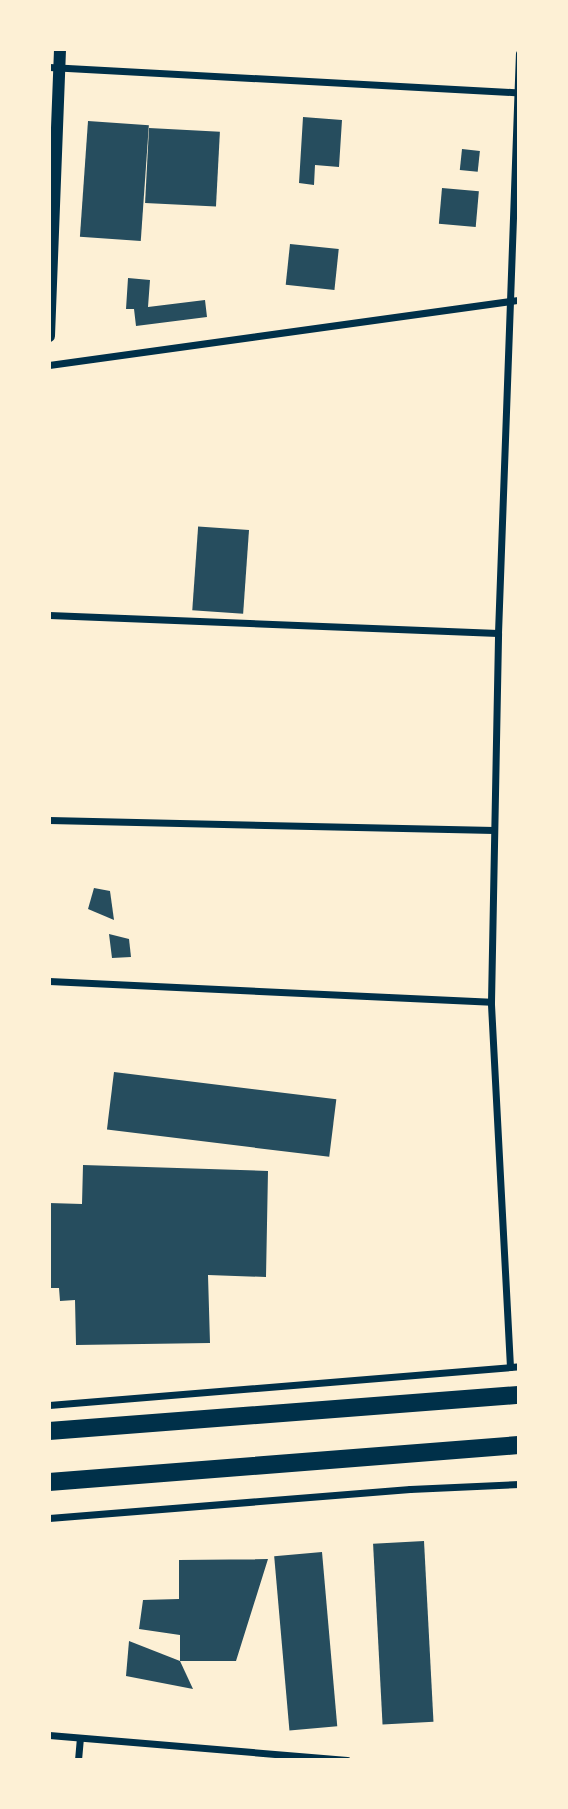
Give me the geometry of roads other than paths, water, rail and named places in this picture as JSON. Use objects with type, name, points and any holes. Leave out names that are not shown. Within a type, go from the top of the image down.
[{"type":"main road","points":[[49,1431],[519,1395]]},
{"type":"main road","points":[[49,1482],[519,1445]]},
{"type":"street","points":[[49,336],[54,67],[60,49]]},
{"type":"street","points":[[49,1405],[515,1366],[491,1002],[498,634],[515,300],[519,53]]},
{"type":"street","points":[[54,67],[518,92]]},
{"type":"street","points":[[49,365],[515,300]]},
{"type":"street","points":[[49,615],[498,634]]},
{"type":"street","points":[[49,820],[494,830]]},
{"type":"street","points":[[49,981],[491,1002]]},
{"type":"street","points":[[49,1518],[410,1489],[519,1484]]},
{"type":"street","points":[[49,1735],[348,1760]]},
{"type":"street","points":[[78,1760],[80,1739]]}]
